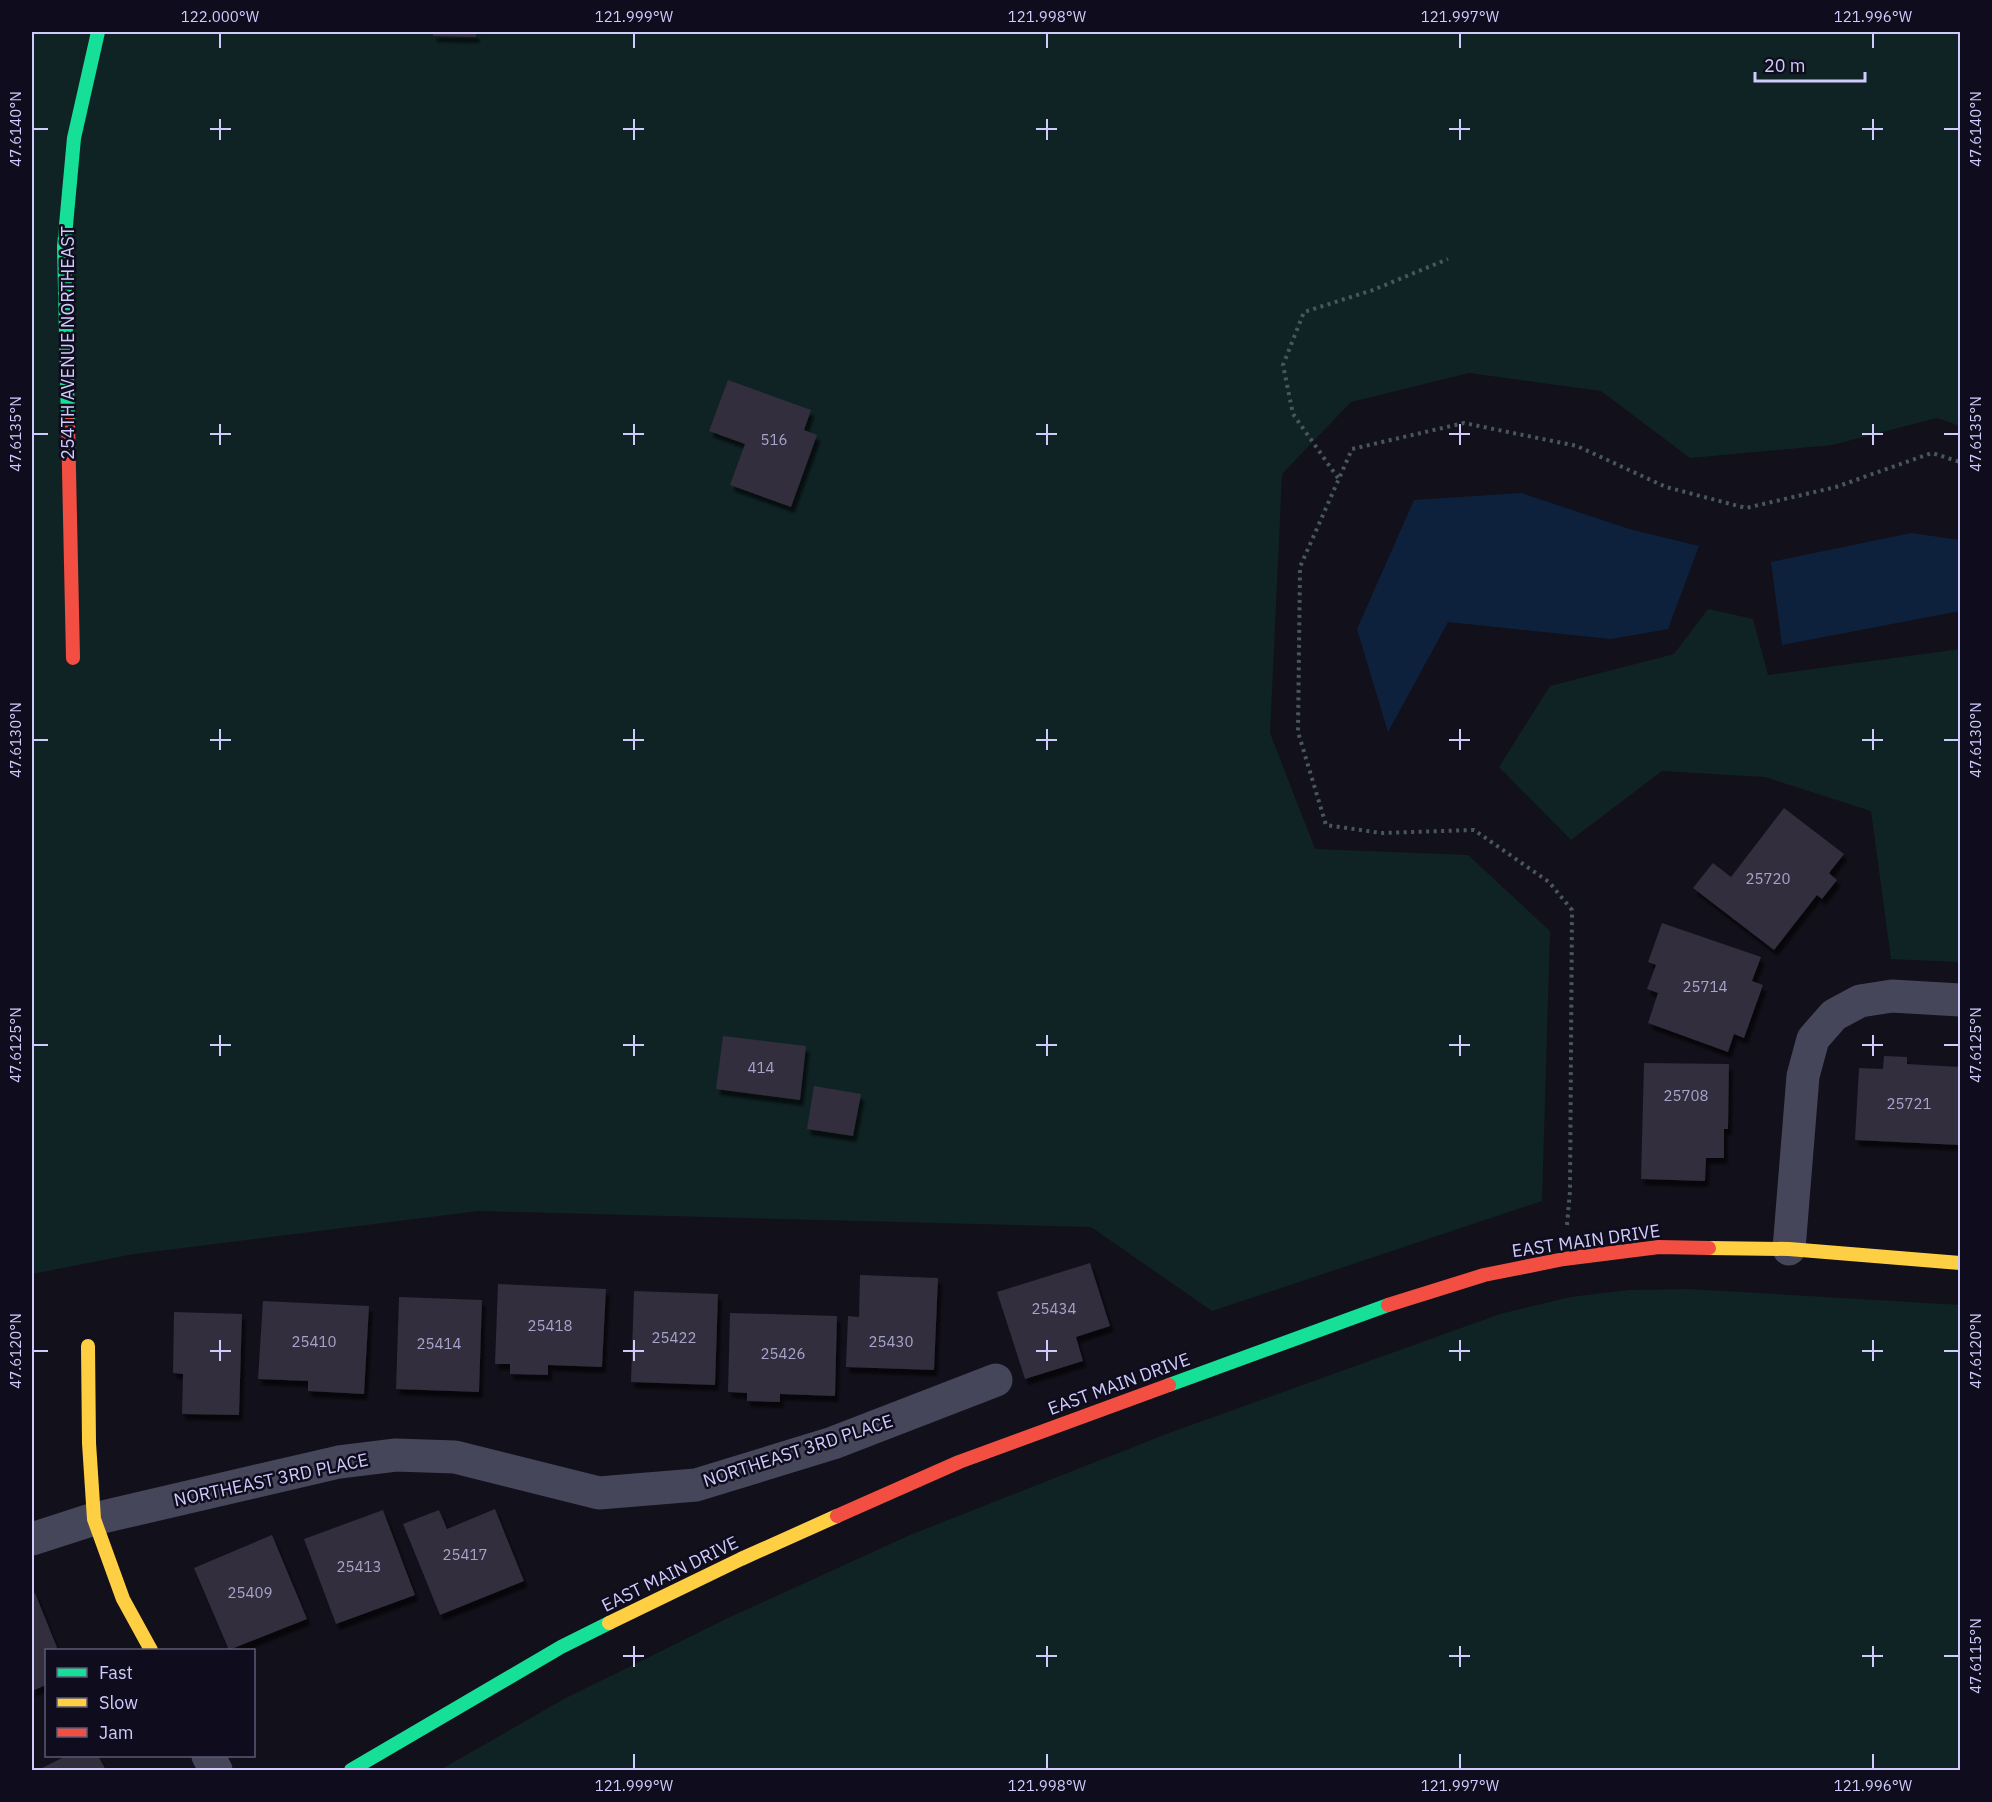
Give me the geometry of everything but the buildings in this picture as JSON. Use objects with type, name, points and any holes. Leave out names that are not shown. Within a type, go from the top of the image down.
[{"type":"street","name":"254TH AVENUE NORTHEAST","points":[[73,658],[64,247],[74,138],[98,32]]},
{"type":"street","points":[[1789,1249],[1803,1076],[1813,1039],[1834,1016],[1860,1001],[1892,996],[1960,1000]]},
{"type":"street","name":"EAST MAIN DRIVE","points":[[351,1770],[561,1647],[741,1559],[959,1462],[1378,1308],[1484,1275],[1563,1259],[1659,1247],[1789,1249],[1960,1263]]},
{"type":"street","points":[[88,1346],[89,1443],[94,1519],[123,1599],[150,1649]]},
{"type":"street","name":"NORTHEAST 3RD PLACE","points":[[32,1539],[94,1519],[339,1462],[396,1455],[455,1457],[599,1493],[696,1485],[833,1443],[996,1380]]},
{"type":"path","points":[[1339,479],[1293,414],[1283,365],[1304,312],[1373,290],[1448,259]]},
{"type":"path","points":[[1563,1259],[1570,1191],[1572,910],[1549,882],[1474,830],[1380,833],[1326,825],[1298,732],[1300,567],[1352,448],[1464,423],[1577,446],[1666,487],[1746,508],[1836,487],[1932,453],[1960,462]]},
{"type":"green space","points":[[32,32],[1960,32],[1960,426],[1937,418],[1832,445],[1690,458],[1601,391],[1469,373],[1351,402],[1282,474],[1270,733],[1315,849],[1468,855],[1550,931],[1542,1201],[1212,1311],[1091,1227],[478,1211],[134,1254],[32,1274]]},
{"type":"green space","points":[[1708,609],[1753,619],[1768,675],[1960,649],[1960,962],[1891,959],[1871,811],[1765,777],[1662,771],[1571,840],[1499,767],[1550,686],[1674,654]]},
{"type":"green space","points":[[1689,1289],[1960,1305],[1960,1770],[440,1770],[564,1699],[728,1618],[910,1535],[1169,1433],[1500,1314],[1570,1297],[1630,1290]]},
{"type":"water","points":[[1521,493],[1629,529],[1699,546],[1668,629],[1611,639],[1448,622],[1388,732],[1357,629],[1414,500]]},
{"type":"water","points":[[1911,533],[1960,540],[1960,611],[1782,645],[1771,562]]},
{"type":"traffic: fast","points":[[68,423],[64,247],[74,138],[98,32]]},
{"type":"traffic: fast","points":[[1169,1385],[1388,1305]]},
{"type":"traffic: fast","points":[[351,1770],[561,1647],[609,1623]]},
{"type":"traffic: slow","points":[[1709,1248],[1789,1249],[1960,1263]]},
{"type":"traffic: slow","points":[[88,1346],[89,1443],[94,1519],[123,1599],[150,1649]]},
{"type":"traffic: slow","points":[[609,1623],[741,1559],[837,1516]]},
{"type":"traffic: jam","points":[[68,423],[73,658]]},
{"type":"traffic: jam","points":[[1388,1305],[1484,1275],[1564,1259],[1659,1247],[1709,1248]]},
{"type":"traffic: jam","points":[[837,1516],[959,1462],[1169,1385]]}]
